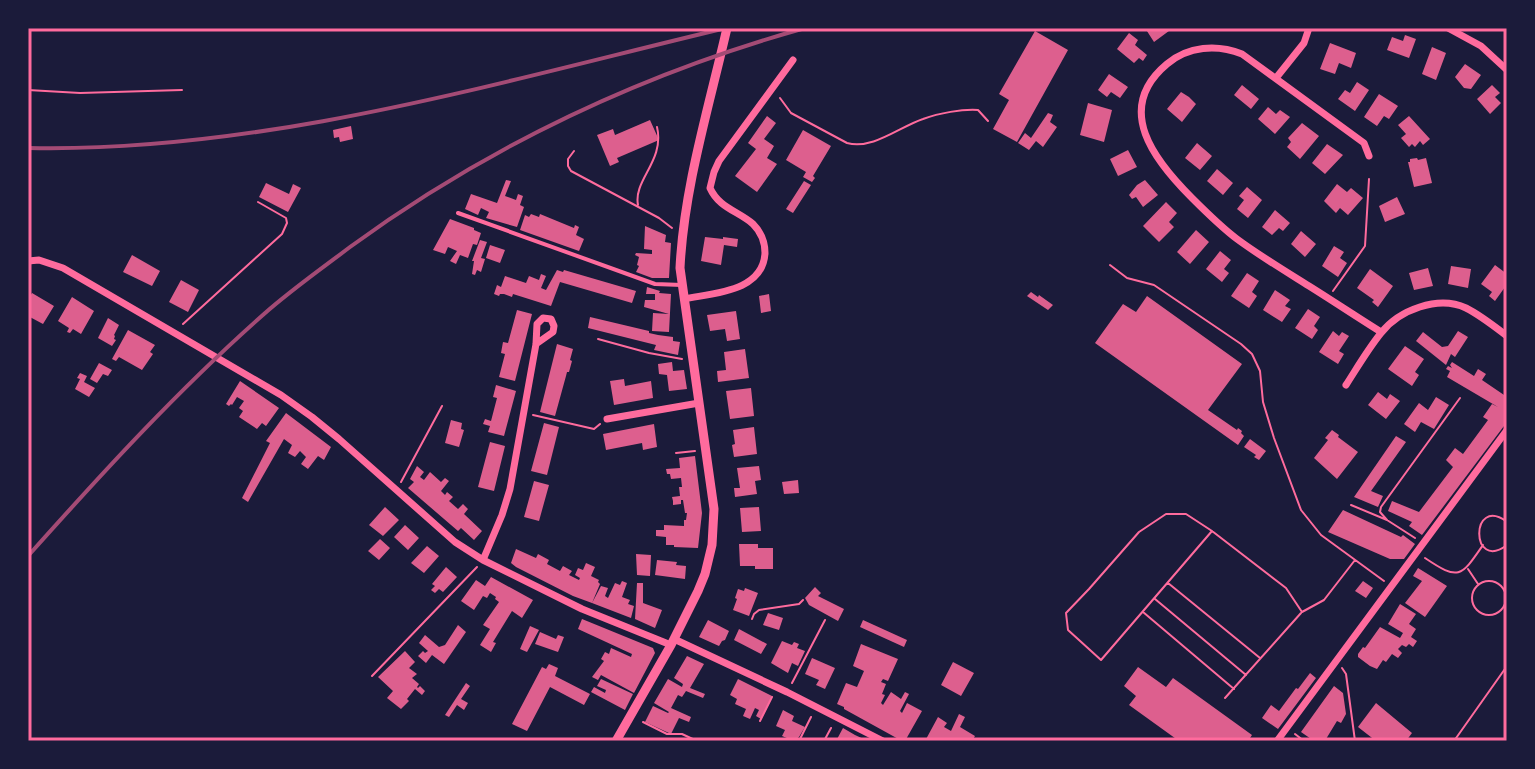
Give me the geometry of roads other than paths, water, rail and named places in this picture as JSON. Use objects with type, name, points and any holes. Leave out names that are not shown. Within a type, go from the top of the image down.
[{"type":"street","points":[[616,741],[672,642],[705,574],[712,545],[714,509],[680,268],[694,169],[727,28]]},
{"type":"street","points":[[1276,78],[1304,43],[1309,28]]},
{"type":"street","points":[[1448,28],[1481,46],[1507,70]]},
{"type":"street","points":[[1369,156],[1364,143],[1242,54],[1229,49],[1201,48],[1188,52],[1166,65],[1144,96],[1142,123],[1146,140],[1165,169],[1207,213],[1237,239],[1381,332]]},
{"type":"street","points":[[684,299],[743,285],[761,269],[765,246],[758,230],[719,202],[710,188],[716,166],[793,60]]},
{"type":"street","points":[[28,261],[39,260],[63,268],[299,407],[455,542],[483,560],[582,609],[672,642],[777,687],[883,741]]},
{"type":"street","points":[[1346,385],[1381,332],[1416,309],[1450,303],[1474,312],[1507,336]]},
{"type":"street","points":[[483,560],[507,502],[536,344]]},
{"type":"street","points":[[607,419],[699,403]]},
{"type":"street","points":[[1277,741],[1507,430]]},
{"type":"lane","points":[[458,213],[655,284],[682,285]]},
{"type":"railway","points":[[28,148],[116,146],[204,139],[292,126],[467,91],[726,28]]},
{"type":"railway","points":[[28,556],[142,432],[233,342],[295,288],[402,211],[456,177],[567,117],[684,68],[805,28]]}]
